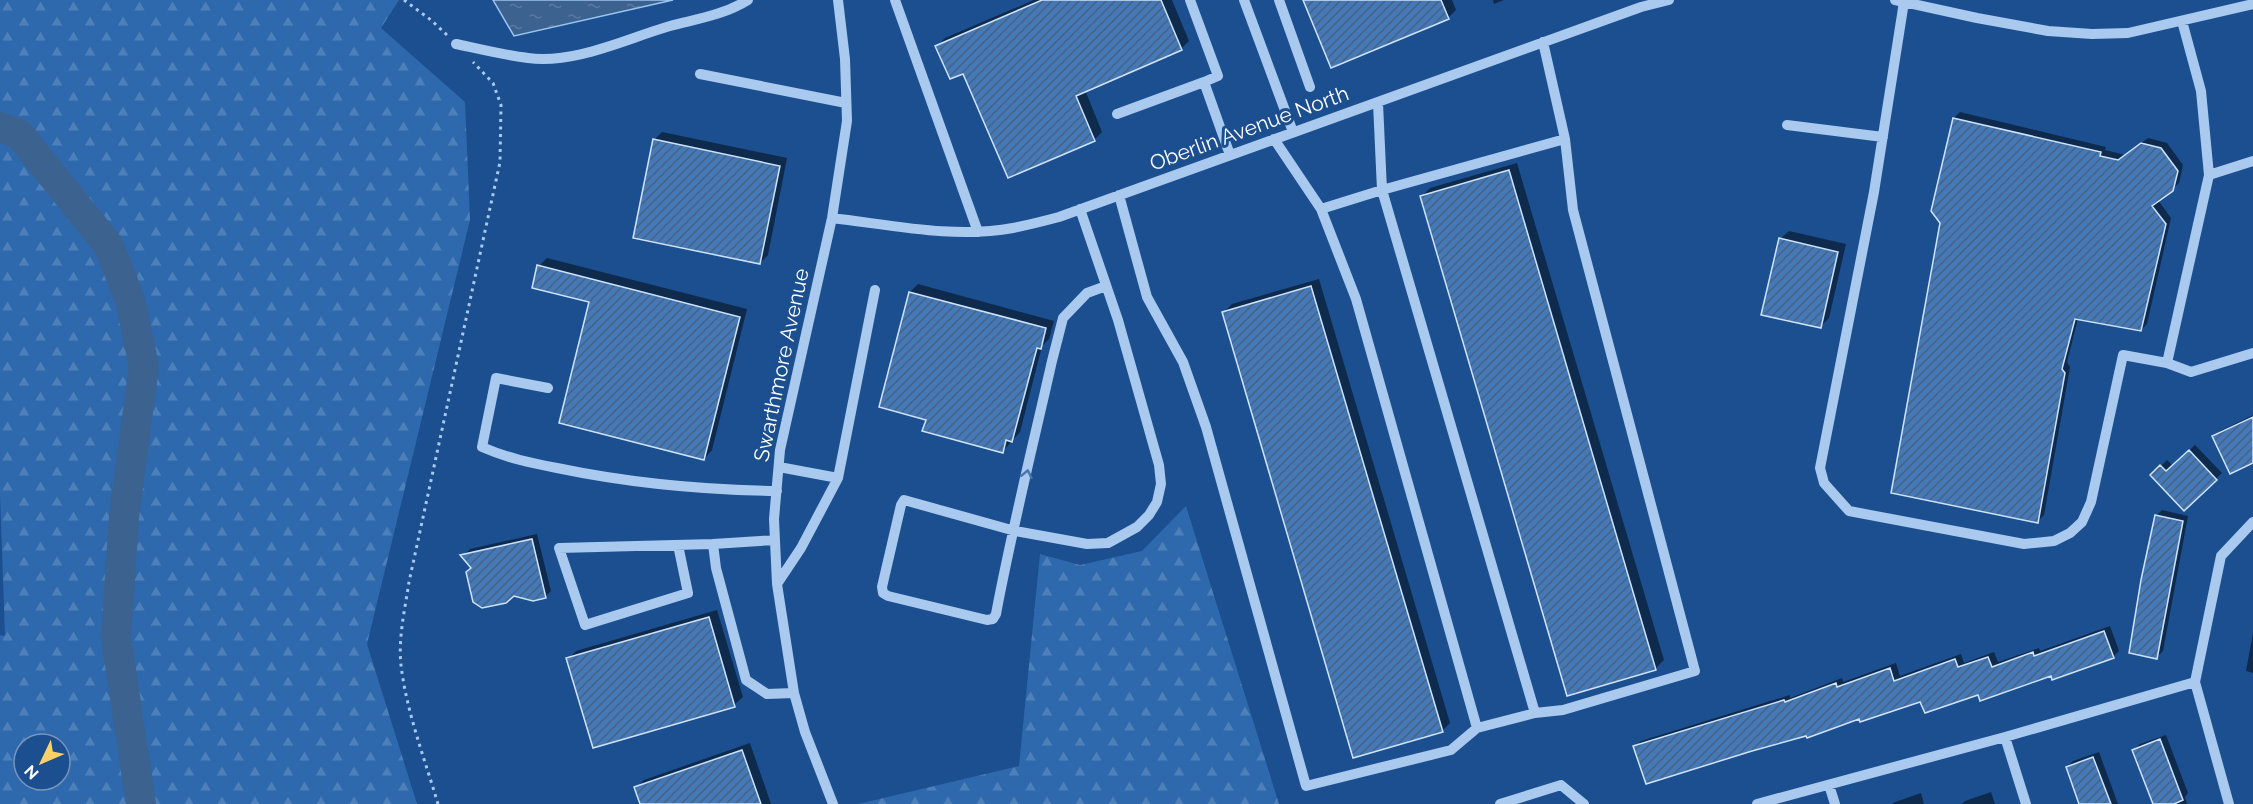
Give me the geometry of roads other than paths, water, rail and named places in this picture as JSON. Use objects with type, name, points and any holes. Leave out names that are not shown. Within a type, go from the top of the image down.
[{"type":"street","points":[[456,44],[529,59],[560,57],[590,52],[671,26],[711,16],[739,6],[748,0]]},
{"type":"street","name":"Swarthmore Avenue","points":[[834,804],[806,732],[794,693],[777,584],[774,519],[780,450],[832,218],[847,122],[845,59],[839,0]]},
{"type":"street","points":[[895,0],[978,232]]},
{"type":"street","points":[[1117,114],[1218,76],[1190,0]]},
{"type":"street","points":[[1244,0],[1293,132]]},
{"type":"street","points":[[1279,0],[1310,87]]},
{"type":"street","name":"Oberlin Avenue North","points":[[832,218],[942,231],[978,232],[1013,228],[1080,209],[1641,7],[1669,0]]},
{"type":"street","points":[[2247,4],[2128,33],[2092,34],[2048,31],[1947,6],[1899,1],[1883,137],[1872,204],[1821,468],[1824,483],[1850,511],[2024,544],[2054,541],[2070,533],[2082,522],[2091,502],[2123,355],[2167,363],[2191,372],[2253,352]]},
{"type":"street","points":[[2167,363],[2209,175],[2201,91],[2181,21]]},
{"type":"street","points":[[1119,195],[1147,297],[1183,362],[1206,427],[1306,786],[1451,750],[1477,728],[1535,713],[1563,710],[1695,671],[1573,210],[1565,139],[1543,42]]},
{"type":"street","points":[[700,74],[846,103]]},
{"type":"street","points":[[1204,82],[1230,155]]},
{"type":"street","points":[[1378,103],[1382,190],[1535,713]]},
{"type":"street","points":[[1787,125],[1883,137]]},
{"type":"street","points":[[1274,139],[1321,209],[1356,299],[1477,728]]},
{"type":"street","points":[[1321,209],[1565,139]]},
{"type":"street","points":[[2209,175],[2253,161]]},
{"type":"street","points":[[1080,209],[1106,286],[1160,465],[1161,484],[1157,502],[1149,515],[1137,527],[1108,543],[1087,544],[1015,531],[904,500],[889,556],[882,587],[883,593],[948,611],[987,620],[993,619],[996,614],[1015,531],[1063,318],[1087,293],[1106,286]]},
{"type":"street","points":[[777,584],[801,548],[838,478],[874,290]]},
{"type":"street","points":[[548,388],[496,378],[483,447],[504,457],[582,473],[668,485],[777,491]]},
{"type":"street","points":[[778,467],[838,478]]},
{"type":"street","points":[[2229,804],[2195,682],[2221,555],[2253,522]]},
{"type":"street","points":[[678,545],[688,593],[585,625],[559,548],[775,540]]},
{"type":"street","points":[[713,544],[716,568],[746,680],[767,694],[794,693]]},
{"type":"street","points":[[1757,804],[2005,737],[2195,682]]},
{"type":"street","points":[[2005,737],[2026,804]]},
{"type":"street","points":[[1500,804],[1561,785],[1584,804]]},
{"type":"street","points":[[1829,785],[1834,804]]},
{"type":"water","points":[[493,0],[673,0],[514,36]]},
{"type":"waterway","points":[[0,127],[19,134],[109,246],[130,300],[144,366],[124,517],[116,637],[141,804]]}]
